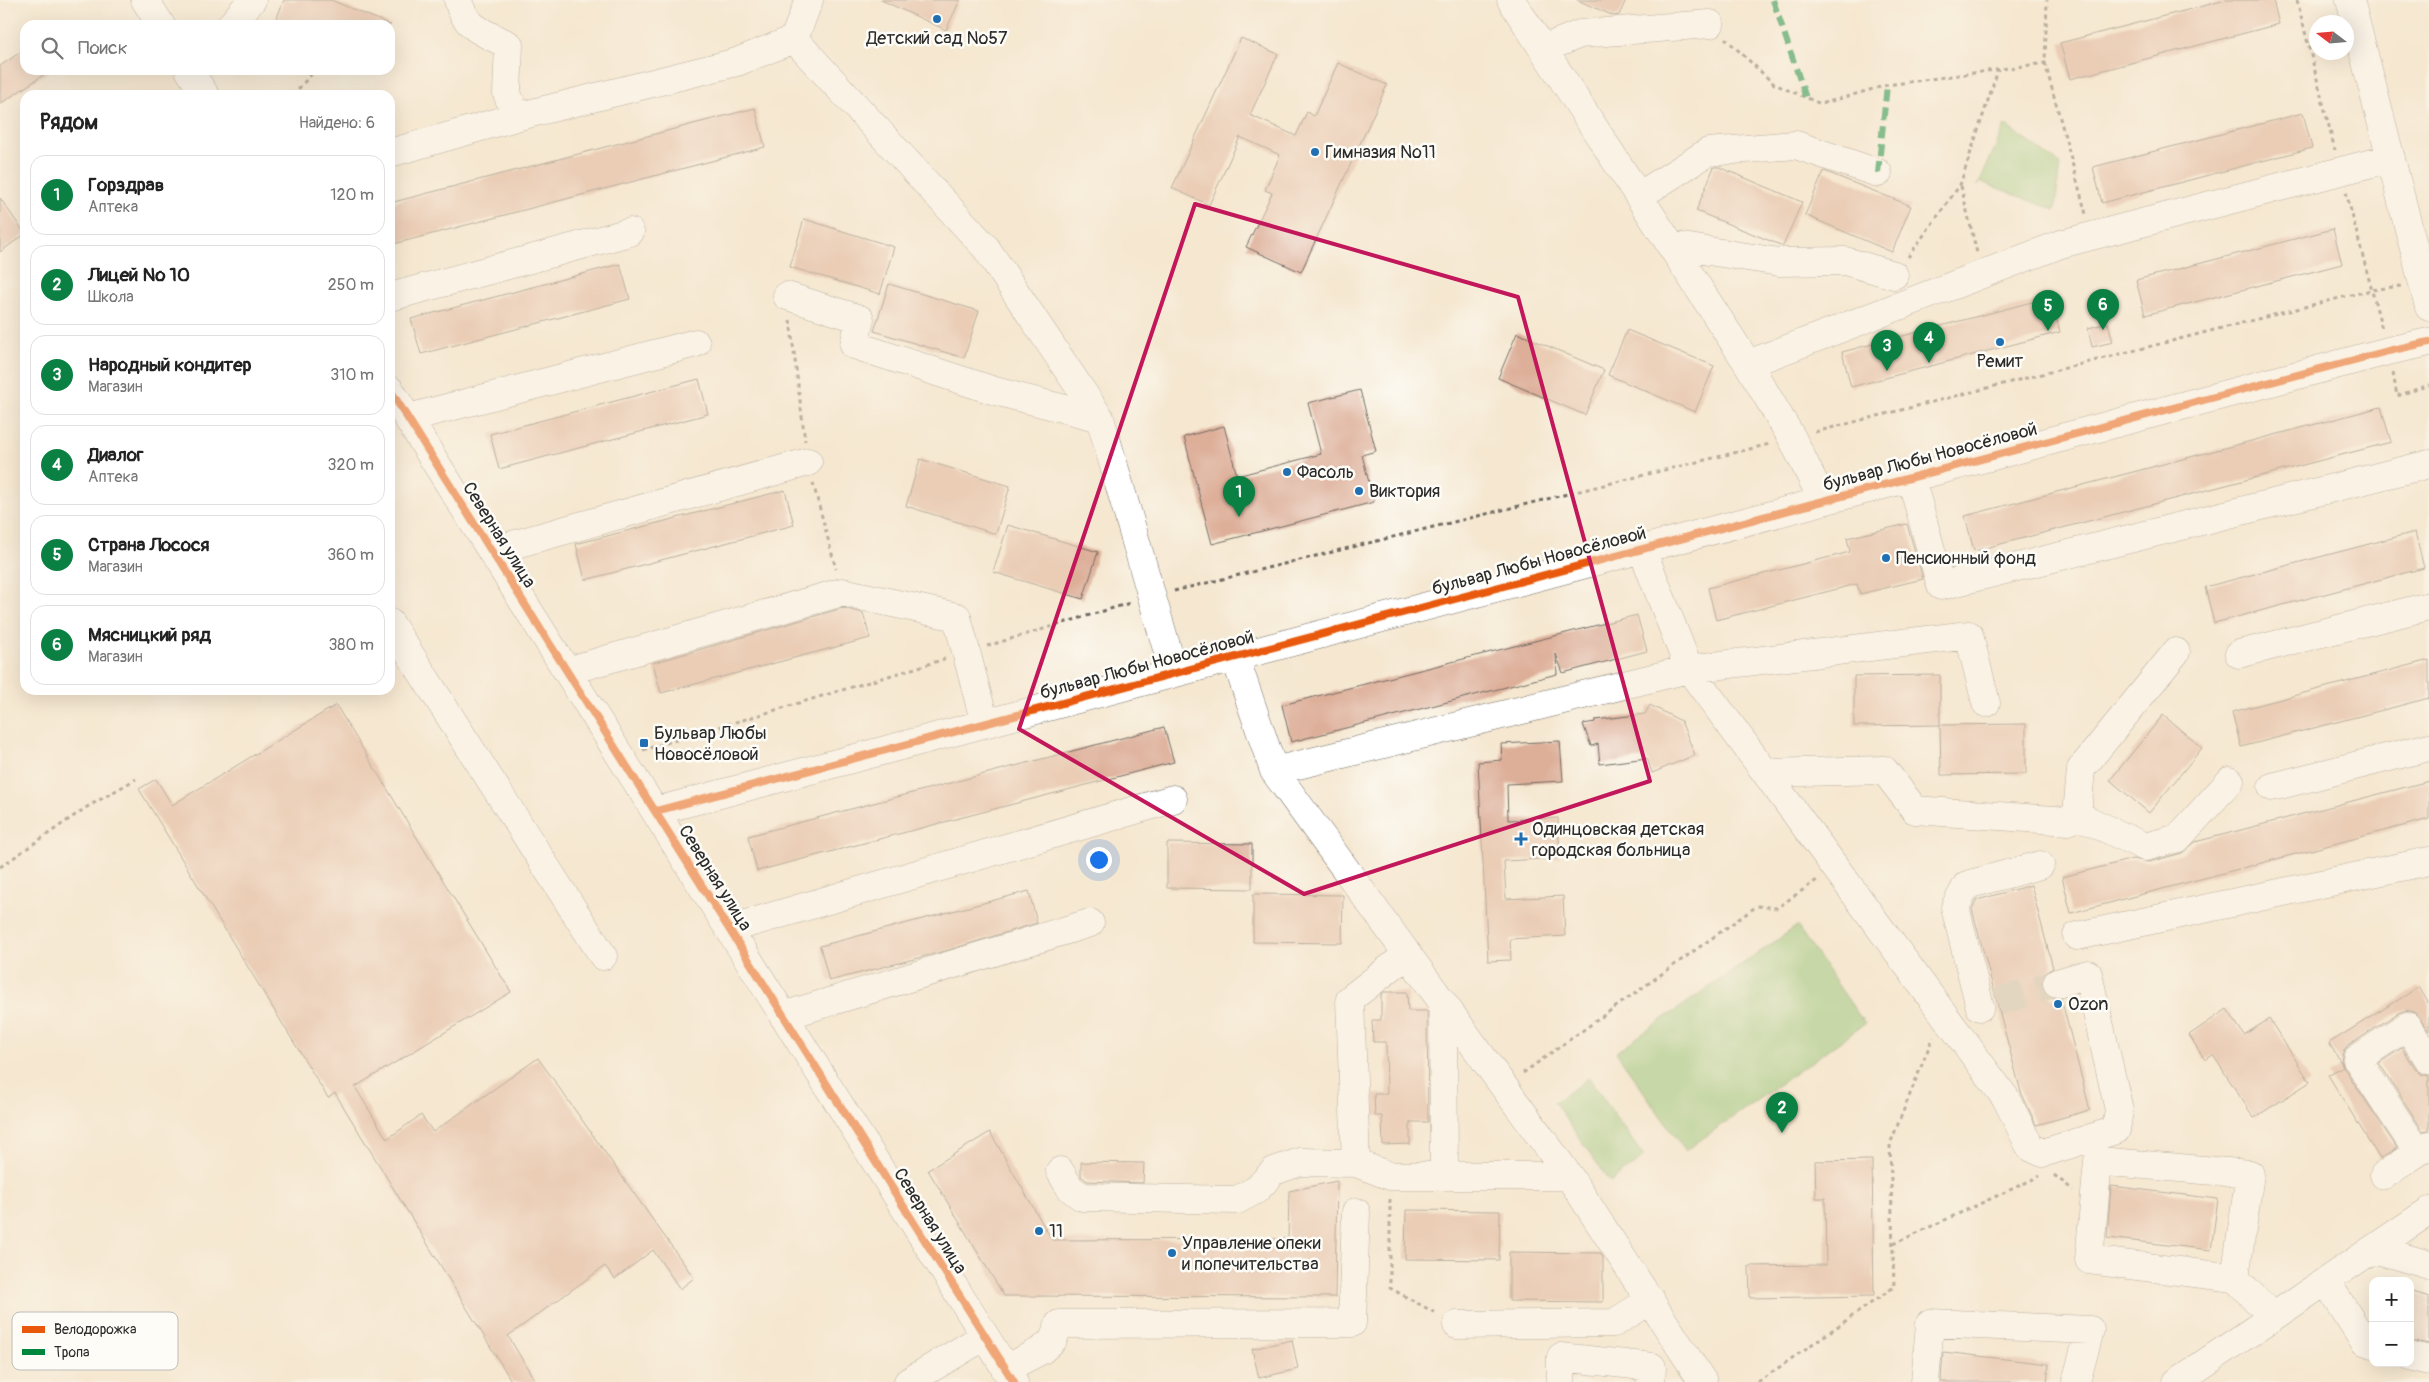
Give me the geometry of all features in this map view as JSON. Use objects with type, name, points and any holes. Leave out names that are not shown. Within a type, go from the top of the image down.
[{"type":"street","points":[[145,0],[158,20]]},
{"type":"street","points":[[235,20],[252,0]]},
{"type":"street","points":[[458,0],[460,10],[471,26],[509,44],[507,93],[516,116]]},
{"type":"street","points":[[395,152],[516,116],[737,62],[794,39],[809,0]]},
{"type":"street","points":[[1511,0],[1748,364],[1792,438],[1823,501]]},
{"type":"street","points":[[2350,0],[2426,295]]},
{"type":"street","points":[[1543,50],[1580,34],[1710,24]]},
{"type":"street","points":[[794,39],[986,248],[1100,418],[1174,673]]},
{"type":"street","points":[[192,75],[202,90]]},
{"type":"street","points":[[1639,196],[1708,152],[1796,146],[1878,173]]},
{"type":"street","points":[[1748,364],[2061,244],[2391,158]]},
{"type":"street","points":[[395,296],[630,232]]},
{"type":"street","points":[[1670,245],[1780,262],[1845,260],[1894,275]]},
{"type":"street","points":[[787,296],[860,319],[854,345],[995,391],[1100,418]]},
{"type":"street","points":[[408,418],[696,342]]},
{"type":"street","name":"бульвар Любы Новосёловой","points":[[656,811],[2388,351],[2429,342]]},
{"type":"street","name":"Северная улица","points":[[395,398],[1009,1376]]},
{"type":"street","points":[[491,551],[808,462]]},
{"type":"street","points":[[1911,478],[1941,586],[2429,464]]},
{"type":"street","points":[[1642,549],[1689,668],[2007,1100],[2030,1147],[2043,1154],[2116,1130],[2119,1110],[2088,974],[2056,983]]},
{"type":"street","points":[[567,671],[842,592],[957,618],[985,724]]},
{"type":"street","points":[[2239,654],[2429,606]]},
{"type":"street","points":[[395,631],[603,956]]},
{"type":"street","points":[[1274,771],[1689,668],[1969,635],[1986,703]]},
{"type":"street","points":[[2077,815],[2081,769],[2176,652]]},
{"type":"street","points":[[1235,657],[1274,771],[1569,1176],[1703,1382]]},
{"type":"street","points":[[2272,787],[2429,747]]},
{"type":"street","points":[[1766,773],[1884,770],[1914,810],[2068,821],[2077,815]]},
{"type":"street","points":[[2077,815],[2144,847],[2178,838],[2230,781]]},
{"type":"street","points":[[729,929],[1173,799]]},
{"type":"street","points":[[2077,936],[2429,861]]},
{"type":"street","points":[[1946,1018],[1989,1005],[1955,907],[1967,885],[2040,865]]},
{"type":"street","points":[[784,1016],[1090,923]]},
{"type":"street","points":[[1356,1163],[1350,999],[1408,954]]},
{"type":"street","points":[[1443,1003],[1444,1176]]},
{"type":"street","points":[[2384,1175],[2424,1149],[2357,1059],[2406,1026],[2429,1060]]},
{"type":"street","points":[[2235,1278],[2250,1174],[2098,1161],[2089,1260],[2235,1278],[2273,1317]]},
{"type":"street","points":[[1060,1171],[1070,1188],[1082,1197],[1237,1200],[1256,1190],[1274,1171],[1300,1162],[1356,1163],[1390,1176],[1569,1176]]},
{"type":"street","points":[[2177,1382],[2429,1211]]},
{"type":"street","points":[[1009,1376],[1054,1340],[1059,1324],[1352,1323],[1356,1212]]},
{"type":"street","points":[[2374,1249],[2429,1265]]},
{"type":"street","points":[[2326,1282],[2364,1341],[2369,1343]]},
{"type":"street","points":[[1457,1325],[1614,1323],[1651,1300]]},
{"type":"street","points":[[1925,1382],[1930,1323],[2090,1330],[2076,1382]]},
{"type":"street","points":[[908,1382],[985,1336]]},
{"type":"street","points":[[1561,1382],[1561,1357],[1652,1367],[1651,1382]]},
{"type":"street","points":[[2414,1357],[2429,1361]]},
{"type":"path","points":[[2048,0],[2044,63],[2092,236]]},
{"type":"path","points":[[2297,0],[2388,351],[2397,396],[2429,385]]},
{"type":"path","points":[[1710,24],[1774,84],[1821,104],[1887,85],[2044,63]]},
{"type":"path","points":[[1894,275],[1960,185],[1998,70]]},
{"type":"path","points":[[297,90],[311,75]]},
{"type":"path","points":[[1960,185],[1982,274]]},
{"type":"path","points":[[620,757],[1152,597],[1792,438],[2371,290],[2426,295]]},
{"type":"path","points":[[0,867],[87,808],[136,780]]},
{"type":"path","points":[[1504,1086],[1757,906],[1777,908],[1835,867]]},
{"type":"path","points":[[1758,1382],[1894,1287],[1890,1144],[1937,1027],[1946,1018]]},
{"type":"path","points":[[2051,1172],[2093,1206]]},
{"type":"path","points":[[1893,1244],[2042,1175]]},
{"type":"path","points":[[1390,1176],[1390,1288],[1457,1325]]},
{"type":"highlighted area","points":[[1195,204],[1518,297],[1650,781],[1304,894],[1019,729]]},
{"type":"green space","points":[[2005,125],[2060,164],[2055,210],[1981,182],[1978,186]]},
{"type":"green space","points":[[1797,926],[1865,1024],[1685,1151],[1616,1052]]},
{"type":"green space","points":[[1589,1078],[1644,1157],[1610,1182],[1554,1102]]},
{"type":"building","points":[[284,0],[331,0],[379,20],[276,20]]},
{"type":"building","name":"Детский сад №57","points":[[881,0],[960,0],[946,30]]},
{"type":"building","points":[[1577,0],[1626,0],[1619,15],[1614,16]]},
{"type":"building","points":[[2226,0],[2273,0],[2279,24],[2070,79],[2060,43]]},
{"type":"building","name":"Гимназия №11","points":[[1241,38],[1278,54],[1250,115],[1296,136],[1307,112],[1314,116],[1338,63],[1387,85],[1301,272],[1246,247],[1272,193],[1265,190],[1280,155],[1240,137],[1209,205],[1172,188]]},
{"type":"building","points":[[20,52],[20,75],[44,75],[0,104],[0,66]]},
{"type":"building","points":[[755,108],[765,147],[395,244],[395,202]]},
{"type":"building","points":[[2303,113],[2312,148],[2102,203],[2093,167]]},
{"type":"building","points":[[1714,167],[1719,167],[1802,202],[1783,246],[1696,211]]},
{"type":"building","points":[[1824,171],[1911,206],[1892,252],[1805,215]]},
{"type":"building","points":[[0,198],[20,227],[20,238],[0,252]]},
{"type":"building","points":[[804,219],[894,247],[880,294],[790,267]]},
{"type":"building","points":[[2333,229],[2342,264],[2145,315],[2136,280]]},
{"type":"building","points":[[620,264],[630,299],[421,354],[411,319]]},
{"type":"building","points":[[889,284],[979,311],[964,358],[874,331]]},
{"type":"building","points":[[2051,297],[2060,332],[1851,387],[1842,352]]},
{"type":"building","points":[[2108,323],[2113,342],[2092,347],[2088,328]]},
{"type":"building","points":[[1627,330],[1714,366],[1695,412],[1608,375]]},
{"type":"building","points":[[1517,333],[1604,370],[1585,415],[1498,378]]},
{"type":"building","points":[[699,379],[708,414],[499,469],[490,434]]},
{"type":"building","points":[[1360,390],[1376,451],[1362,455],[1374,502],[1212,544],[1184,437],[1224,426],[1237,476],[1321,454],[1308,403]]},
{"type":"building","points":[[2381,407],[2391,442],[1974,551],[1965,516]]},
{"type":"building","points":[[920,459],[1010,486],[996,534],[906,506]]},
{"type":"building","points":[[785,490],[794,525],[585,580],[576,544]]},
{"type":"building","points":[[1907,524],[1923,579],[1860,594],[1857,584],[1716,620],[1708,588],[1850,552],[1847,538]]},
{"type":"building","points":[[1008,525],[1098,552],[1083,599],[993,572]]},
{"type":"building","points":[[2415,532],[2424,568],[2214,623],[2205,587]]},
{"type":"building","points":[[843,608],[863,613],[870,638],[661,693],[653,663]]},
{"type":"building","points":[[1637,615],[1647,651],[1563,673],[1556,654],[1557,674],[1291,742],[1282,705]]},
{"type":"building","points":[[2429,660],[2429,698],[2241,747],[2232,712]]},
{"type":"building","points":[[1940,675],[1940,725],[1854,726],[1854,676]]},
{"type":"building","points":[[336,705],[511,992],[355,1087],[387,1139],[421,1115],[433,1132],[538,1058],[694,1278],[680,1289],[653,1250],[615,1279],[605,1266],[508,1336],[536,1382],[512,1382],[335,1093],[328,1098],[139,789],[156,779],[172,805]]},
{"type":"building","points":[[1650,705],[1681,721],[1695,755],[1652,773],[1647,758],[1600,764],[1598,744],[1591,746],[1583,724],[1595,722],[1595,720],[1645,714]]},
{"type":"building","points":[[2163,715],[2202,748],[2149,813],[2110,780]]},
{"type":"building","points":[[2026,724],[2026,774],[1941,775],[1940,725]]},
{"type":"building","points":[[1164,727],[1174,762],[757,871],[748,836]]},
{"type":"building","name":"Одинцовская детская городская больница","points":[[1560,741],[1563,781],[1507,784],[1508,820],[1558,818],[1560,858],[1504,861],[1506,899],[1563,896],[1565,936],[1510,939],[1511,960],[1488,961],[1478,762],[1502,760],[1501,744]]},
{"type":"building","points":[[2429,781],[2429,819],[2071,913],[2062,877],[2133,859],[2149,862],[2182,853],[2195,842]]},
{"type":"building","points":[[1167,843],[1252,844],[1252,889],[1167,888]]},
{"type":"building","points":[[2031,885],[2053,968],[2045,973],[2042,979],[2042,987],[2047,995],[2053,998],[2061,998],[2090,1110],[2036,1125],[2021,1092],[1972,909],[1977,900]]},
{"type":"building","points":[[1029,891],[1037,923],[945,951],[829,981],[820,946]]},
{"type":"building","points":[[1253,894],[1343,895],[1342,943],[1253,942]]},
{"type":"building","points":[[2419,987],[2429,1004],[2429,1031],[2414,1012],[2406,1010],[2398,1013],[2348,1046],[2343,1052],[2341,1060],[2344,1068],[2397,1148],[2380,1159],[2328,1075],[2343,1066],[2329,1043]]},
{"type":"building","points":[[1384,992],[1407,992],[1408,1011],[1427,1011],[1428,1122],[1410,1122],[1410,1144],[1383,1145],[1382,1116],[1375,1116],[1374,1094],[1387,1094],[1386,1042],[1373,1042],[1372,1020],[1381,1020],[1381,995]]},
{"type":"building","points":[[2227,1009],[2244,1035],[2269,1019],[2310,1082],[2254,1118],[2213,1055],[2205,1060],[2189,1035]]},
{"type":"building","points":[[2402,1048],[2416,1069],[2421,1074],[2429,1076],[2429,1130],[2423,1131],[2379,1063]]},
{"type":"building","points":[[990,1132],[1052,1240],[1288,1239],[1289,1191],[1337,1181],[1335,1297],[1004,1296],[928,1170]]},
{"type":"building","points":[[1872,1160],[1874,1296],[1750,1298],[1749,1266],[1826,1265],[1825,1198],[1816,1198],[1815,1161]]},
{"type":"building","points":[[1081,1162],[1144,1163],[1143,1183],[1087,1181],[1081,1176]]},
{"type":"building","points":[[2111,1186],[2218,1199],[2211,1250],[2107,1238]]},
{"type":"building","points":[[1406,1210],[1500,1211],[1499,1260],[1405,1259]]},
{"type":"building","points":[[1509,1252],[1600,1253],[1603,1257],[1603,1302],[1509,1301]]},
{"type":"building","points":[[2414,1292],[2429,1297],[2429,1345],[2414,1342]]},
{"type":"building","points":[[1292,1340],[1298,1369],[1259,1378],[1252,1349]]},
{"type":"building","points":[[1943,1352],[2049,1364],[2047,1382],[1941,1382]]},
{"type":"tunnel","points":[[1997,1002],[2057,983]]},
{"type":"marked path","points":[[1773,0],[1806,98]]},
{"type":"marked path","points":[[1878,173],[1887,85]]},
{"type":"cycle path","points":[[656,811],[2388,351],[2429,342]]},
{"type":"cycle path","points":[[395,398],[1014,1382]]},
{"type":"place","name":"Детский сад №57","points":[[937,19]]},
{"type":"place","name":"Гимназия №11","points":[[1315,152]]},
{"type":"place","name":"Мясницкий ряд","points":[[2103,330]]},
{"type":"place","name":"Страна Лосося","points":[[2048,331]]},
{"type":"place","name":"Ремит","points":[[2000,342]]},
{"type":"place","name":"Диалог","points":[[1929,363]]},
{"type":"place","name":"Народный кондитер","points":[[1887,371]]},
{"type":"place","name":"Фасоль","points":[[1287,472]]},
{"type":"place","name":"Виктория","points":[[1359,491]]},
{"type":"place","name":"Горздрав","points":[[1239,517]]},
{"type":"place","name":"Пенсионный фонд","points":[[1886,558]]},
{"type":"place","name":"Бульвар Любы Новосёловой","points":[[644,743]]},
{"type":"place","name":"Одинцовская детская городская больница","points":[[1521,839]]},
{"type":"place","name":"Ozon","points":[[2058,1004]]},
{"type":"place","name":"Лицей № 10","points":[[1782,1133]]},
{"type":"place","name":"11","points":[[1039,1231]]},
{"type":"place","name":"Управление опеки и попечительства","points":[[1172,1253]]}]
